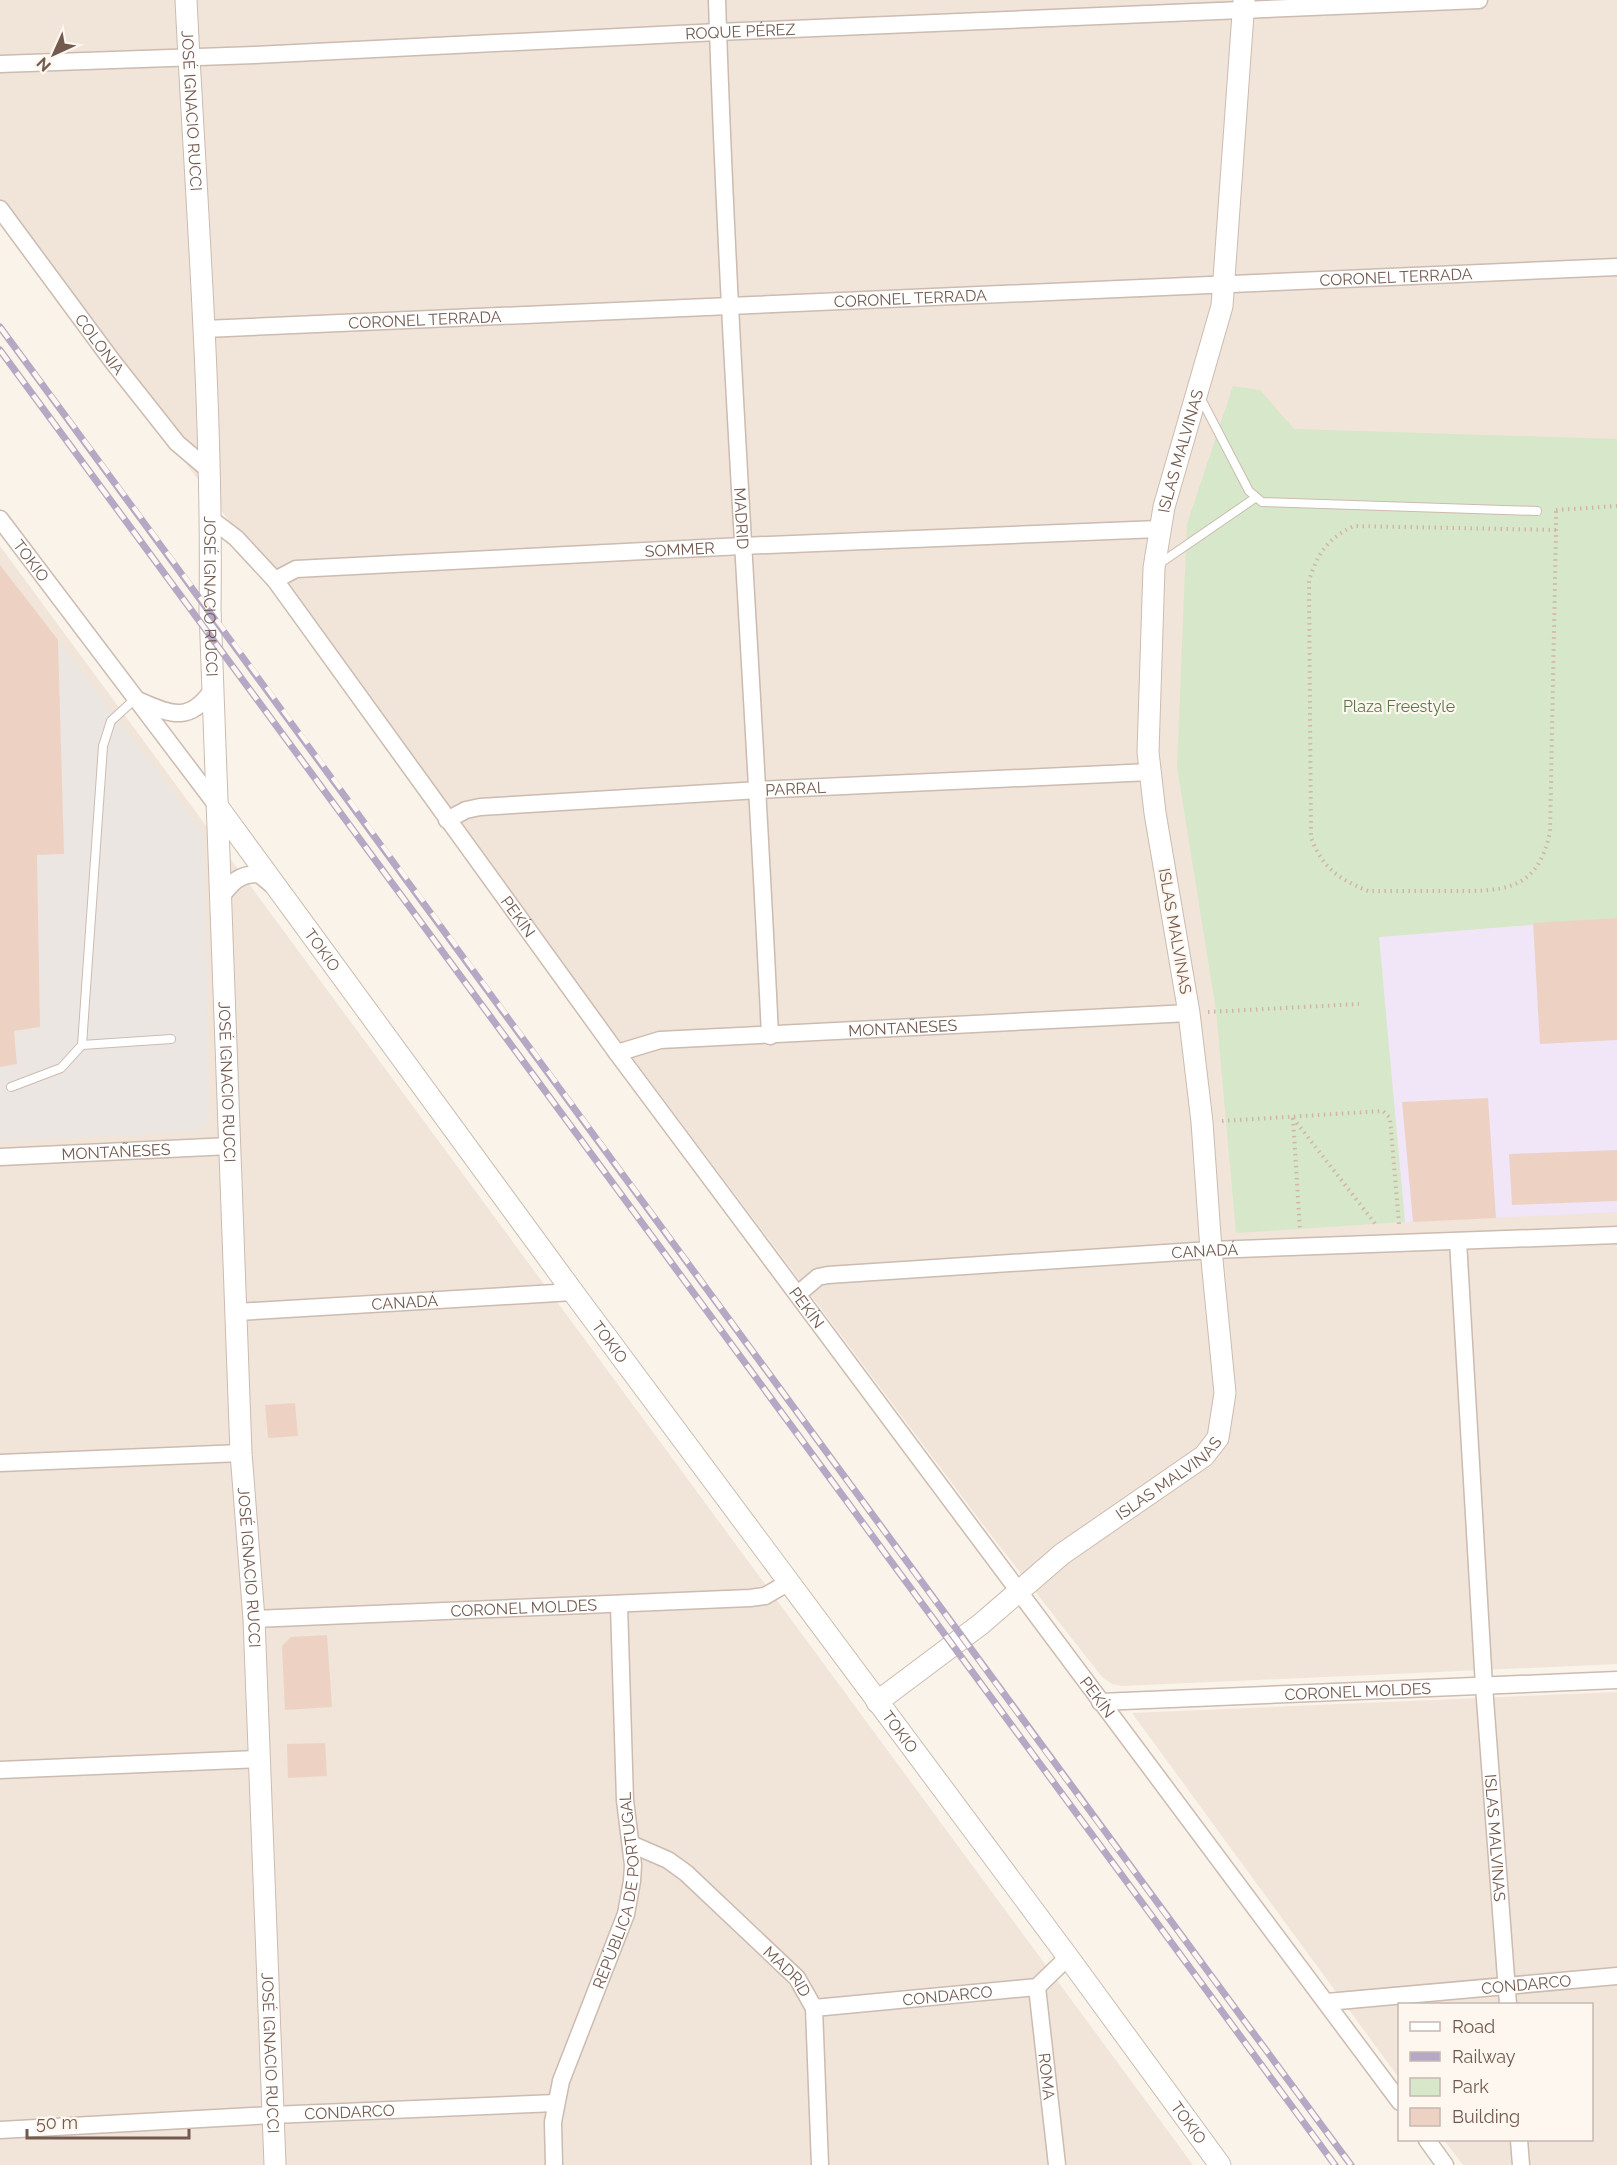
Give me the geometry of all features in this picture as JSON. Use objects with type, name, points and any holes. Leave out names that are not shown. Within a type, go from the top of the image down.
[{"type":"street","name":"JOSÉ IGNACIO RUCCI","points":[[186,0],[205,329],[211,519],[210,610],[220,897],[241,1453],[254,1618],[274,2165]]},
{"type":"street","name":"MADRID","points":[[717,0],[742,546],[759,790],[770,1036]]},
{"type":"street","name":"ROQUE PÉREZ","points":[[0,64],[188,58],[1244,5],[1479,0]]},
{"type":"street","name":"ISLAS MALVINAS","points":[[877,1702],[1019,1592],[1062,1554],[1204,1456],[1218,1438],[1224,1418],[1225,1393],[1211,1250],[1202,1122],[1189,1013],[1150,772],[1154,567],[1159,530],[1222,306],[1244,5]]},
{"type":"street","name":"COLONIA","points":[[0,209],[112,362],[177,442],[210,471]]},
{"type":"street","name":"CORONEL TERRADA","points":[[205,329],[1224,282],[1617,267]]},
{"type":"street","name":"TOKIO","points":[[0,519],[138,699],[573,1292],[1220,2165]]},
{"type":"street","name":"PEKÍN","points":[[211,519],[236,538],[275,580],[617,1053],[1398,2099]]},
{"type":"street","name":"SOMMER","points":[[275,580],[296,569],[742,546],[1159,530]]},
{"type":"street","points":[[138,699],[179,714],[192,711],[203,704],[213,689]]},
{"type":"street","name":"PARRAL","points":[[447,820],[466,810],[480,807],[759,790],[1150,772]]},
{"type":"street","points":[[220,897],[232,882],[251,874],[259,874],[277,888]]},
{"type":"street","name":"MONTAÑESES","points":[[617,1053],[660,1040],[1189,1013]]},
{"type":"street","name":"MONTAÑESES","points":[[0,1157],[230,1146]]},
{"type":"street","name":"CANADÁ","points":[[798,1293],[818,1277],[828,1275],[1211,1250],[1617,1235]]},
{"type":"street","name":"ISLAS MALVINAS","points":[[1458,1240],[1484,1686],[1508,2003]]},
{"type":"street","name":"CANADÁ","points":[[237,1312],[573,1292]]},
{"type":"street","points":[[0,1463],[241,1453]]},
{"type":"street","name":"CORONEL MOLDES","points":[[254,1618],[750,1598],[765,1596],[789,1582]]},
{"type":"street","name":"REPÚBLICA DE PORTUGAL","points":[[554,2165],[553,2122],[561,2081],[626,1914],[632,1881],[631,1844],[625,1800],[619,1605]]},
{"type":"street","name":"CORONEL MOLDES","points":[[1100,1702],[1617,1680]]},
{"type":"street","points":[[0,1770],[259,1758]]},
{"type":"street","name":"MADRID","points":[[631,1844],[668,1860],[686,1873],[797,1978],[814,2008],[820,2165]]},
{"type":"street","points":[[1037,1987],[1068,1957]]},
{"type":"street","name":"CONDARCO","points":[[1327,2002],[1617,1976]]},
{"type":"street","name":"CONDARCO","points":[[814,2008],[1037,1987]]},
{"type":"street","name":"ROMA","points":[[1037,1987],[1057,2165]]},
{"type":"street","name":"CONDARCO","points":[[0,2130],[555,2103]]},
{"type":"street","points":[[1427,2141],[1445,2165]]},
{"type":"street","points":[[1519,2141],[1521,2165]]},
{"type":"lane","points":[[1197,392],[1244,483],[1255,498],[1270,504],[1538,510]]},
{"type":"lane","points":[[1154,567],[1255,498]]},
{"type":"lane","points":[[11,1087],[61,1068],[82,1045],[103,746],[111,721],[138,699]]},
{"type":"lane","points":[[82,1045],[171,1039]]},
{"type":"path","points":[[1538,510],[1617,506]]},
{"type":"path","points":[[1556,510],[1556,530],[1550,832],[1545,854],[1534,871],[1518,883],[1498,891],[1368,891],[1349,883],[1334,873],[1319,858],[1311,838],[1309,580],[1324,546],[1339,533],[1354,526],[1556,530]]},
{"type":"path","points":[[1189,1013],[1359,1004]]},
{"type":"path","points":[[1202,1122],[1383,1111],[1390,1118],[1396,1243]]},
{"type":"path","points":[[1293,1118],[1396,1243]]},
{"type":"path","points":[[1293,1118],[1302,1247]]},
{"type":"shaded area","points":[[0,0],[1617,0],[1617,1664],[1122,1686],[1112,1684],[1102,1677],[994,1539],[0,216]]},
{"type":"shaded area","points":[[0,546],[1193,2165],[0,2165]]},
{"type":"shaded area","points":[[0,565],[204,832],[209,1122],[200,1131],[0,1142]]},
{"type":"shaded area","points":[[1617,918],[1617,1212],[1405,1222],[1378,937]]},
{"type":"shaded area","points":[[1617,1692],[1617,2165],[1463,2165],[1445,2141],[1593,2141],[1593,2003],[1398,2003],[1398,2077],[1132,1713]]},
{"type":"green space","name":"Plaza Freestyle","points":[[1233,386],[1260,390],[1294,429],[1617,439],[1617,918],[1379,937],[1405,1222],[1236,1233],[1216,1010],[1177,767],[1187,524]]},
{"type":"building","points":[[0,565],[58,640],[64,854],[37,855],[40,1027],[14,1031],[17,1064],[0,1067]]},
{"type":"building","points":[[1617,918],[1617,1040],[1540,1044],[1533,923]]},
{"type":"building","points":[[1488,1098],[1496,1218],[1413,1222],[1402,1102]]},
{"type":"building","points":[[1617,1150],[1617,1201],[1512,1205],[1509,1154]]},
{"type":"building","points":[[295,1403],[298,1436],[268,1438],[265,1405]]},
{"type":"building","points":[[327,1635],[332,1707],[285,1710],[282,1646],[291,1637]]},
{"type":"building","points":[[325,1743],[327,1776],[288,1778],[287,1744]]},
{"type":"railway","points":[[0,327],[1351,2165]]},
{"type":"railway","points":[[0,350],[1335,2165]]}]
